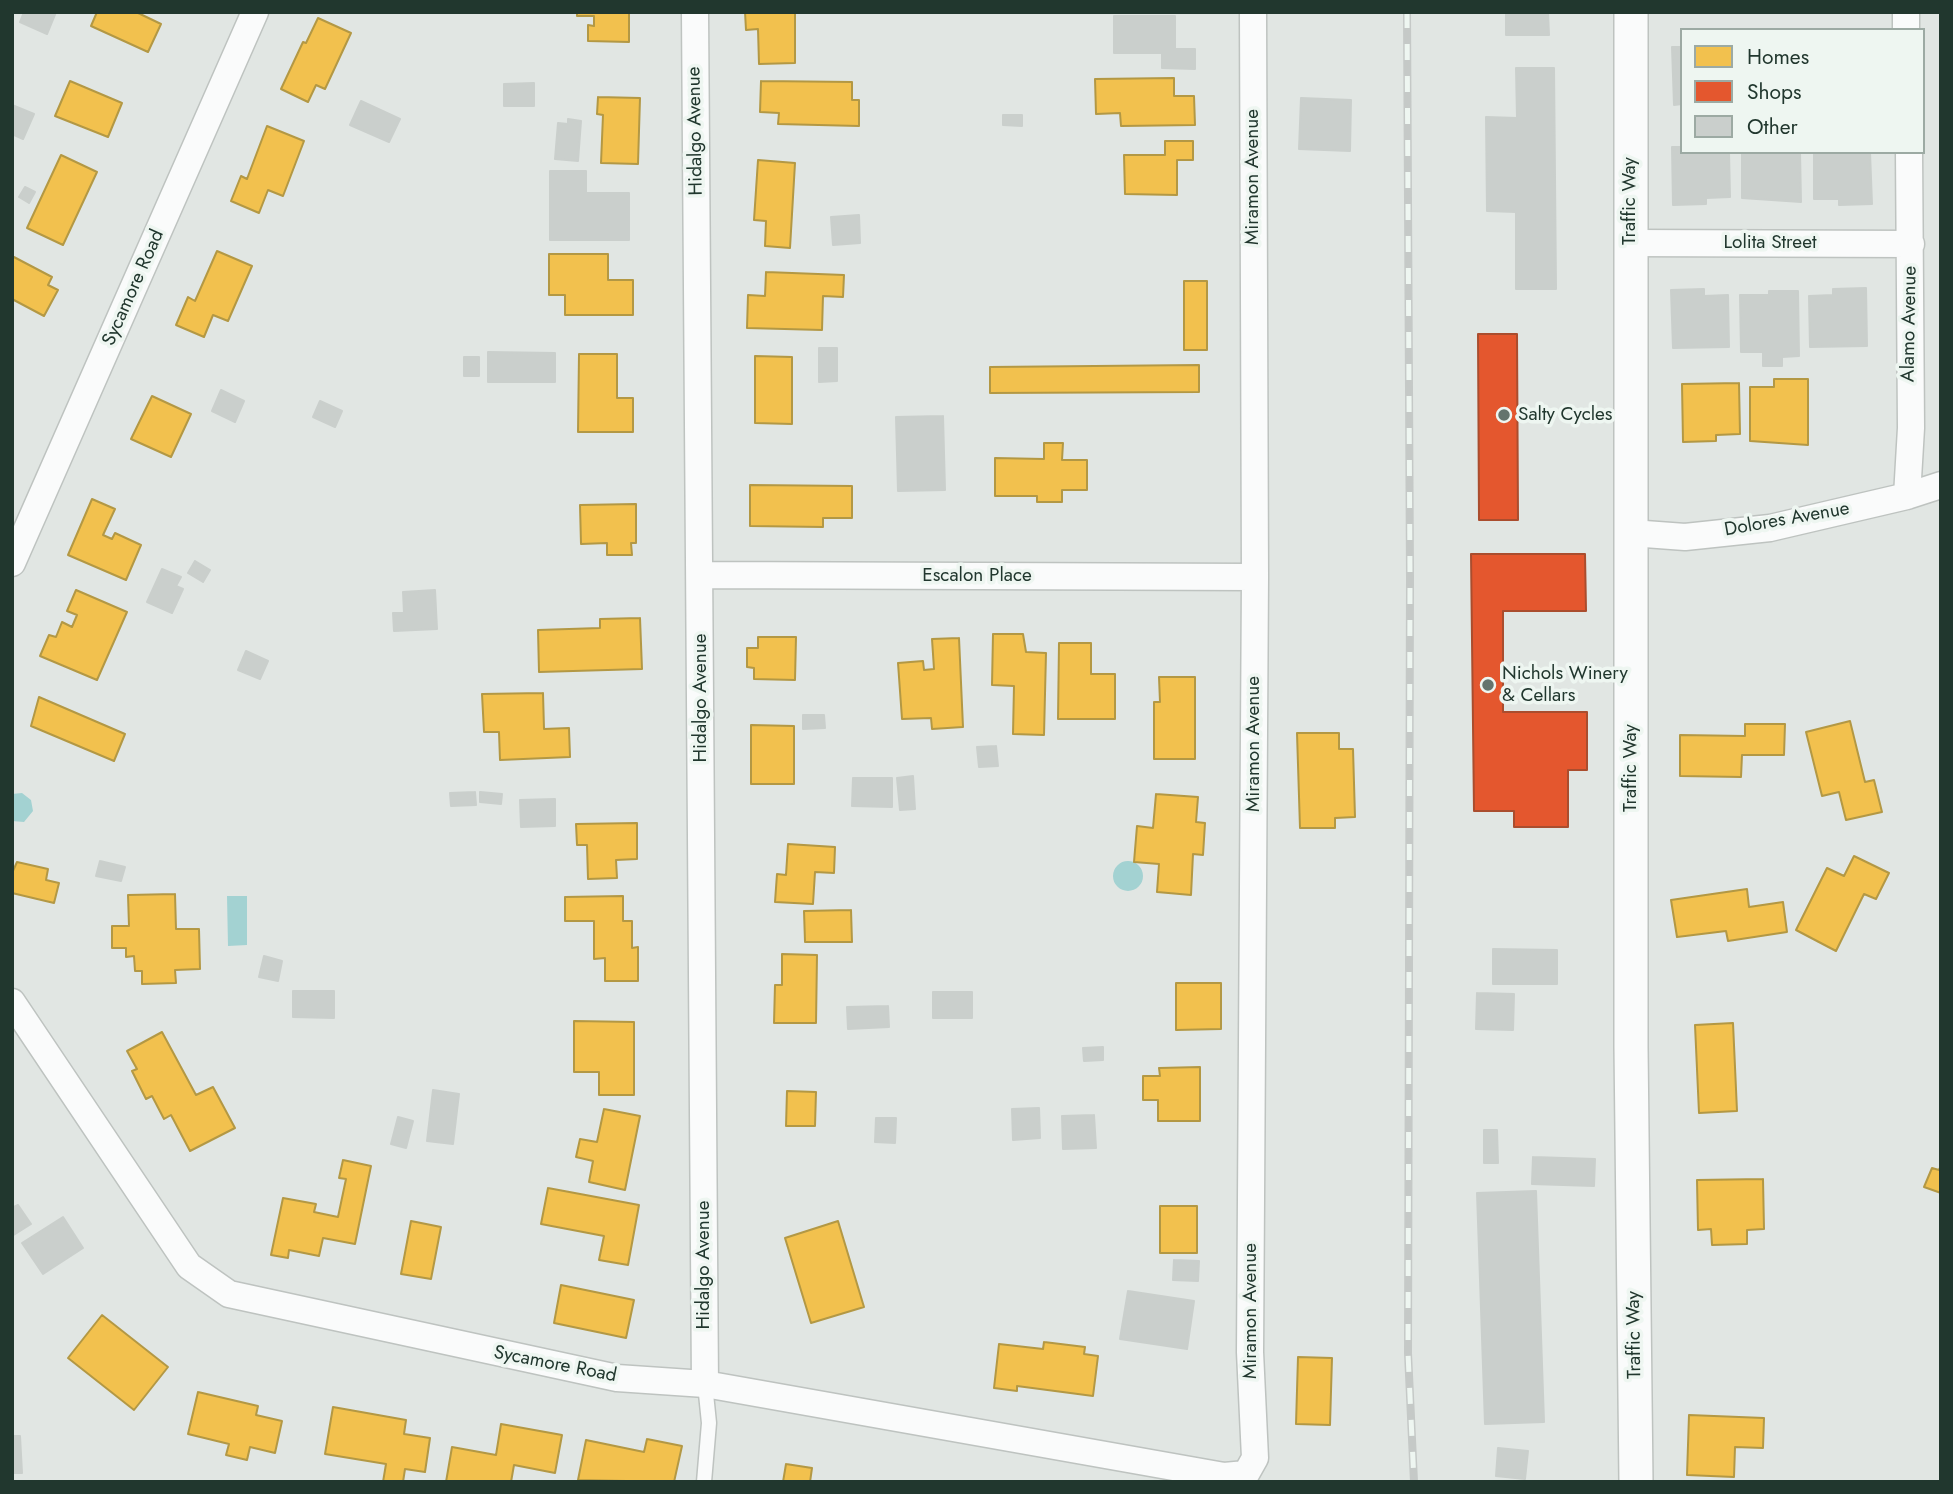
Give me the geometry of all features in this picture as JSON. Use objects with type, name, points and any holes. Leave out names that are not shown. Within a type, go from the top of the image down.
[{"type":"street","name":"Sycamore Road","points":[[12,563],[255,12]]},
{"type":"street","name":"Hidalgo Avenue","points":[[695,12],[705,1384]]},
{"type":"street","name":"Miramon Avenue","points":[[1246,1474],[1255,1458],[1250,1338],[1255,577],[1253,12]]},
{"type":"street","name":"Traffic Way","points":[[1631,12],[1629,243],[1636,1482]]},
{"type":"street","name":"Alamo Avenue","points":[[1907,496],[1911,428],[1909,154]]},
{"type":"street","name":"Lolita Street","points":[[1629,243],[1911,244]]},
{"type":"street","name":"Dolores Avenue","points":[[1631,533],[1685,537],[1770,528],[1907,496],[1941,485]]},
{"type":"street","name":"Escalon Place","points":[[700,575],[1255,577]]},
{"type":"street","name":"Sycamore Road","points":[[12,1002],[189,1266],[229,1294],[617,1378],[705,1384],[1224,1476],[1246,1474]]},
{"type":"lane","points":[[704,1482],[709,1423],[705,1384]]},
{"type":"water","points":[[22,793],[31,800],[33,811],[24,822],[12,821],[12,794]]},
{"type":"water","points":[[1128,861],[1139,865],[1143,876],[1139,887],[1128,891],[1117,887],[1113,876],[1117,865]]},
{"type":"water","points":[[227,896],[247,896],[247,945],[228,946]]},
{"type":"building: Homes","points":[[97,12],[136,12],[161,24],[148,52],[91,26]]},
{"type":"building: Homes","points":[[577,12],[629,12],[629,42],[588,41],[588,25],[594,26],[594,16],[577,16]]},
{"type":"building: Homes","points":[[745,12],[795,12],[795,63],[759,64],[758,29],[746,30]]},
{"type":"building: Homes","points":[[318,18],[351,33],[325,89],[316,85],[308,102],[281,89],[303,42],[306,43]]},
{"type":"building: Homes","points":[[1174,78],[1174,96],[1194,96],[1195,125],[1121,126],[1120,113],[1096,114],[1095,79]]},
{"type":"building: Homes","points":[[70,81],[122,103],[108,137],[55,116]]},
{"type":"building: Homes","points":[[761,81],[852,82],[852,100],[859,100],[859,126],[778,124],[779,113],[760,112]]},
{"type":"building: Homes","points":[[598,97],[640,98],[638,164],[601,163],[603,115],[597,114]]},
{"type":"building: Homes","points":[[267,126],[304,141],[283,196],[268,190],[259,213],[231,201],[241,176],[247,179]]},
{"type":"building: Homes","points":[[1165,141],[1193,141],[1193,160],[1177,160],[1177,195],[1125,194],[1124,155],[1165,155]]},
{"type":"building: Homes","points":[[61,155],[97,172],[63,245],[27,228]]},
{"type":"building: Homes","points":[[758,160],[795,163],[790,248],[765,246],[766,221],[754,220]]},
{"type":"building: Homes","points":[[217,251],[252,266],[228,321],[213,315],[204,337],[176,325],[188,297],[195,301]]},
{"type":"building: Homes","points":[[549,254],[608,254],[608,280],[633,280],[633,315],[565,315],[565,295],[549,295]]},
{"type":"building: Homes","points":[[12,256],[52,277],[48,285],[58,290],[44,316],[12,299]]},
{"type":"building: Homes","points":[[766,272],[844,275],[843,297],[823,296],[822,330],[747,328],[748,295],[765,296]]},
{"type":"building: Homes","points":[[1184,281],[1207,281],[1207,350],[1184,350]]},
{"type":"building: Homes","points":[[579,354],[617,354],[617,398],[633,398],[633,432],[578,432]]},
{"type":"building: Homes","points":[[755,356],[792,357],[792,424],[755,423]]},
{"type":"building: Homes","points":[[1199,365],[1199,392],[990,393],[990,367]]},
{"type":"building: Homes","points":[[1774,379],[1808,379],[1808,445],[1750,441],[1750,387],[1774,387]]},
{"type":"building: Homes","points":[[1739,383],[1740,434],[1716,435],[1716,441],[1683,442],[1682,384]]},
{"type":"building: Homes","points":[[152,396],[191,414],[171,457],[131,439]]},
{"type":"building: Homes","points":[[1044,443],[1063,443],[1062,460],[1087,460],[1087,490],[1062,490],[1062,502],[1037,502],[1037,496],[995,496],[995,458],[1044,459]]},
{"type":"building: Homes","points":[[750,485],[852,486],[852,518],[823,518],[823,527],[750,526]]},
{"type":"building: Homes","points":[[92,499],[115,509],[103,535],[112,539],[115,533],[141,545],[126,580],[68,555]]},
{"type":"building: Homes","points":[[636,504],[636,543],[631,543],[632,555],[607,555],[607,543],[581,544],[580,505]]},
{"type":"building: Homes","points":[[76,590],[127,612],[97,680],[40,656],[49,635],[56,637],[62,622],[72,627],[77,615],[67,611]]},
{"type":"building: Homes","points":[[640,618],[642,669],[539,672],[538,630],[600,628],[600,619]]},
{"type":"building: Homes","points":[[993,634],[1023,634],[1026,652],[1046,653],[1044,735],[1013,734],[1014,686],[992,685]]},
{"type":"building: Homes","points":[[758,637],[796,637],[795,680],[754,679],[754,668],[747,667],[747,648],[758,648]]},
{"type":"building: Homes","points":[[959,638],[963,727],[932,729],[931,718],[902,719],[898,663],[923,661],[924,670],[934,669],[932,639]]},
{"type":"building: Homes","points":[[1059,643],[1091,643],[1091,674],[1115,674],[1115,719],[1058,719]]},
{"type":"building: Homes","points":[[1159,677],[1195,677],[1195,759],[1154,759],[1154,702],[1160,702]]},
{"type":"building: Homes","points":[[543,693],[544,729],[569,728],[570,757],[500,760],[499,732],[484,732],[482,694]]},
{"type":"building: Homes","points":[[39,697],[125,734],[114,761],[31,726]]},
{"type":"building: Homes","points":[[1850,721],[1865,782],[1874,780],[1882,812],[1846,820],[1839,792],[1822,796],[1806,732]]},
{"type":"building: Homes","points":[[1745,724],[1785,724],[1784,755],[1742,755],[1741,777],[1680,776],[1680,735],[1745,736]]},
{"type":"building: Homes","points":[[751,725],[794,726],[794,784],[751,784]]},
{"type":"building: Homes","points":[[1297,733],[1339,733],[1339,749],[1353,749],[1355,817],[1335,818],[1335,828],[1300,828]]},
{"type":"building: Homes","points":[[1156,794],[1198,797],[1196,822],[1205,823],[1203,855],[1193,854],[1191,895],[1157,892],[1159,864],[1134,862],[1137,826],[1153,828]]},
{"type":"building: Homes","points":[[637,823],[637,859],[616,860],[617,878],[588,879],[587,845],[577,845],[576,824]]},
{"type":"building: Homes","points":[[788,844],[835,847],[834,873],[815,872],[813,904],[775,902],[777,874],[786,875]]},
{"type":"building: Homes","points":[[1854,856],[1889,873],[1876,899],[1864,894],[1836,951],[1796,930],[1827,868],[1844,876]]},
{"type":"building: Homes","points":[[17,862],[48,869],[46,880],[59,883],[54,903],[12,893],[12,873]]},
{"type":"building: Homes","points":[[1747,889],[1749,907],[1783,902],[1787,932],[1728,941],[1726,931],[1677,937],[1671,900]]},
{"type":"building: Homes","points":[[175,894],[176,929],[199,929],[200,969],[175,970],[176,983],[142,984],[142,971],[135,971],[134,956],[126,957],[126,948],[112,948],[112,926],[129,926],[128,895]]},
{"type":"building: Homes","points":[[623,896],[623,921],[632,921],[632,948],[638,947],[638,981],[605,981],[605,958],[594,959],[594,921],[565,921],[565,897]]},
{"type":"building: Homes","points":[[851,910],[852,942],[805,942],[804,911]]},
{"type":"building: Homes","points":[[782,954],[817,955],[816,1023],[774,1023],[775,985],[782,985]]},
{"type":"building: Homes","points":[[1176,983],[1221,983],[1221,1029],[1176,1030]]},
{"type":"building: Homes","points":[[574,1021],[634,1022],[634,1095],[599,1095],[599,1072],[574,1072]]},
{"type":"building: Homes","points":[[1733,1023],[1737,1111],[1699,1113],[1695,1025]]},
{"type":"building: Homes","points":[[162,1032],[196,1095],[213,1087],[235,1128],[190,1151],[171,1115],[164,1119],[152,1096],[146,1099],[132,1071],[137,1069],[127,1051]]},
{"type":"building: Homes","points":[[1200,1067],[1200,1121],[1158,1121],[1158,1100],[1143,1100],[1143,1076],[1160,1076],[1159,1068]]},
{"type":"building: Homes","points":[[787,1091],[816,1092],[815,1126],[786,1126]]},
{"type":"building: Homes","points":[[604,1109],[640,1116],[625,1190],[589,1182],[593,1161],[576,1157],[580,1139],[597,1142]]},
{"type":"building: Homes","points":[[343,1160],[371,1166],[355,1244],[323,1238],[319,1256],[289,1250],[288,1258],[271,1255],[283,1198],[316,1204],[314,1212],[338,1217],[346,1179],[339,1178]]},
{"type":"building: Homes","points":[[1941,1165],[1941,1193],[1924,1187],[1932,1168],[1939,1170]]},
{"type":"building: Homes","points":[[1763,1179],[1764,1229],[1747,1230],[1747,1244],[1712,1245],[1711,1229],[1698,1230],[1697,1180]]},
{"type":"building: Homes","points":[[548,1188],[639,1205],[628,1265],[599,1260],[604,1236],[541,1224]]},
{"type":"building: Homes","points":[[1160,1206],[1197,1206],[1197,1253],[1160,1253]]},
{"type":"building: Homes","points":[[411,1221],[441,1227],[431,1279],[401,1274]]},
{"type":"building: Homes","points":[[838,1221],[864,1307],[811,1323],[785,1238]]},
{"type":"building: Homes","points":[[561,1285],[634,1300],[626,1338],[554,1323]]},
{"type":"building: Homes","points":[[102,1315],[168,1367],[134,1410],[68,1358]]},
{"type":"building: Homes","points":[[1044,1342],[1085,1347],[1084,1354],[1098,1356],[1093,1396],[1017,1386],[1017,1391],[994,1388],[999,1344],[1043,1349]]},
{"type":"building: Homes","points":[[1298,1357],[1332,1358],[1330,1425],[1296,1424]]},
{"type":"building: Homes","points":[[198,1392],[258,1406],[256,1415],[282,1421],[275,1453],[250,1447],[247,1460],[226,1455],[229,1444],[188,1434]]},
{"type":"building: Homes","points":[[333,1407],[406,1420],[404,1434],[430,1438],[425,1472],[405,1469],[403,1482],[383,1482],[386,1464],[325,1454]]},
{"type":"building: Homes","points":[[1689,1415],[1764,1418],[1763,1448],[1735,1447],[1734,1477],[1687,1475]]},
{"type":"building: Homes","points":[[501,1424],[562,1435],[555,1473],[514,1465],[511,1482],[446,1482],[452,1447],[496,1455]]},
{"type":"building: Homes","points":[[647,1439],[682,1446],[674,1482],[578,1480],[586,1440],[644,1452]]},
{"type":"building: Homes","points":[[786,1464],[812,1468],[810,1482],[783,1482]]},
{"type":"building: Shops","points":[[1478,334],[1517,334],[1518,520],[1479,520]]},
{"type":"building: Shops","name":"Nichols Winery & Cellars","points":[[1471,554],[1585,554],[1586,611],[1503,611],[1503,712],[1587,712],[1587,770],[1568,770],[1568,827],[1514,827],[1514,811],[1474,811]]},
{"type":"building: Other","points":[[24,12],[56,12],[47,34],[20,22]]},
{"type":"building: Other","points":[[1506,12],[1548,12],[1549,35],[1506,35]]},
{"type":"building: Other","points":[[1114,16],[1175,16],[1175,49],[1195,49],[1195,69],[1162,68],[1162,53],[1114,53]]},
{"type":"building: Other","points":[[1672,47],[1680,47],[1680,104],[1674,105]]},
{"type":"building: Other","points":[[1516,68],[1554,68],[1556,289],[1516,289],[1516,212],[1487,211],[1486,117],[1517,118]]},
{"type":"building: Other","points":[[534,83],[534,106],[504,106],[504,84]]},
{"type":"building: Other","points":[[1301,98],[1351,100],[1350,151],[1299,149]]},
{"type":"building: Other","points":[[361,101],[400,119],[389,142],[350,125]]},
{"type":"building: Other","points":[[12,105],[34,114],[23,139],[12,134]]},
{"type":"building: Other","points":[[1003,115],[1022,115],[1022,126],[1003,125]]},
{"type":"building: Other","points":[[568,119],[581,121],[578,161],[555,159],[558,123],[568,124]]},
{"type":"building: Other","points":[[1672,147],[1680,147],[1680,154],[1729,154],[1730,197],[1706,198],[1706,204],[1673,205]]},
{"type":"building: Other","points":[[1742,154],[1800,154],[1801,202],[1742,198]]},
{"type":"building: Other","points":[[1814,154],[1870,154],[1872,204],[1839,205],[1839,199],[1814,199]]},
{"type":"building: Other","points":[[550,171],[586,171],[586,193],[629,193],[629,240],[550,240]]},
{"type":"building: Other","points":[[25,187],[35,192],[29,203],[19,197]]},
{"type":"building: Other","points":[[859,215],[860,243],[833,245],[831,217]]},
{"type":"building: Other","points":[[1866,288],[1867,346],[1810,347],[1809,296],[1833,295],[1833,289]]},
{"type":"building: Other","points":[[1704,289],[1704,296],[1728,295],[1729,347],[1673,348],[1671,290]]},
{"type":"building: Other","points":[[1769,291],[1798,291],[1799,356],[1782,357],[1782,366],[1763,366],[1763,352],[1741,352],[1740,295],[1769,295]]},
{"type":"building: Other","points":[[819,348],[837,348],[837,381],[819,382]]},
{"type":"building: Other","points":[[488,352],[555,353],[555,382],[488,382]]},
{"type":"building: Other","points":[[464,357],[479,357],[479,376],[464,376]]},
{"type":"building: Other","points":[[221,390],[244,401],[235,422],[212,411]]},
{"type":"building: Other","points":[[320,401],[342,411],[335,427],[313,417]]},
{"type":"building: Other","points":[[943,416],[945,490],[898,491],[896,417]]},
{"type":"building: Other","points":[[195,561],[210,570],[203,582],[188,573]]},
{"type":"building: Other","points":[[162,569],[181,577],[176,586],[183,589],[172,613],[147,602]]},
{"type":"building: Other","points":[[435,590],[437,629],[394,631],[393,613],[404,613],[403,592]]},
{"type":"building: Other","points":[[246,651],[268,661],[260,679],[238,670]]},
{"type":"building: Other","points":[[803,715],[824,715],[825,728],[803,729]]},
{"type":"building: Other","points":[[996,746],[998,766],[979,767],[977,747]]},
{"type":"building: Other","points":[[913,776],[915,809],[900,810],[897,778]]},
{"type":"building: Other","points":[[853,778],[892,778],[892,807],[852,806]]},
{"type":"building: Other","points":[[475,792],[476,805],[451,806],[450,793]]},
{"type":"building: Other","points":[[480,792],[502,794],[501,804],[480,802]]},
{"type":"building: Other","points":[[555,799],[555,826],[521,827],[520,800]]},
{"type":"building: Other","points":[[100,861],[125,867],[121,881],[96,876]]},
{"type":"building: Other","points":[[1493,949],[1557,950],[1557,984],[1493,984]]},
{"type":"building: Other","points":[[264,956],[282,961],[278,981],[259,977]]},
{"type":"building: Other","points":[[293,991],[334,991],[334,1018],[293,1017]]},
{"type":"building: Other","points":[[933,992],[972,992],[972,1018],[933,1018]]},
{"type":"building: Other","points":[[1477,993],[1514,994],[1513,1030],[1476,1029]]},
{"type":"building: Other","points":[[888,1006],[889,1027],[848,1029],[847,1007]]},
{"type":"building: Other","points":[[1103,1047],[1103,1060],[1084,1061],[1083,1048]]},
{"type":"building: Other","points":[[433,1090],[459,1094],[453,1144],[427,1141]]},
{"type":"building: Other","points":[[1039,1108],[1040,1138],[1013,1140],[1012,1109]]},
{"type":"building: Other","points":[[1094,1115],[1096,1148],[1063,1149],[1062,1116]]},
{"type":"building: Other","points":[[398,1117],[413,1121],[406,1148],[391,1144]]},
{"type":"building: Other","points":[[876,1118],[896,1118],[895,1143],[875,1142]]},
{"type":"building: Other","points":[[1484,1130],[1497,1130],[1498,1163],[1484,1163]]},
{"type":"building: Other","points":[[1533,1157],[1595,1159],[1594,1186],[1532,1184]]},
{"type":"building: Other","points":[[1536,1191],[1544,1422],[1485,1424],[1477,1193]]},
{"type":"building: Other","points":[[18,1205],[31,1224],[12,1236],[12,1208]]},
{"type":"building: Other","points":[[63,1217],[83,1248],[43,1274],[22,1243]]},
{"type":"building: Other","points":[[1174,1260],[1199,1261],[1198,1281],[1173,1280]]},
{"type":"building: Other","points":[[1128,1291],[1194,1301],[1187,1349],[1120,1339]]},
{"type":"building: Other","points":[[12,1436],[20,1436],[22,1473],[12,1473]]},
{"type":"building: Other","points":[[1498,1448],[1528,1451],[1525,1479],[1496,1476]]},
{"type":"railway","points":[[1407,12],[1410,578],[1408,1353],[1414,1482]]},
{"type":"place","name":"Salty Cycles","points":[[1504,415]]},
{"type":"place","name":"Nichols Winery & Cellars","points":[[1488,685]]}]
